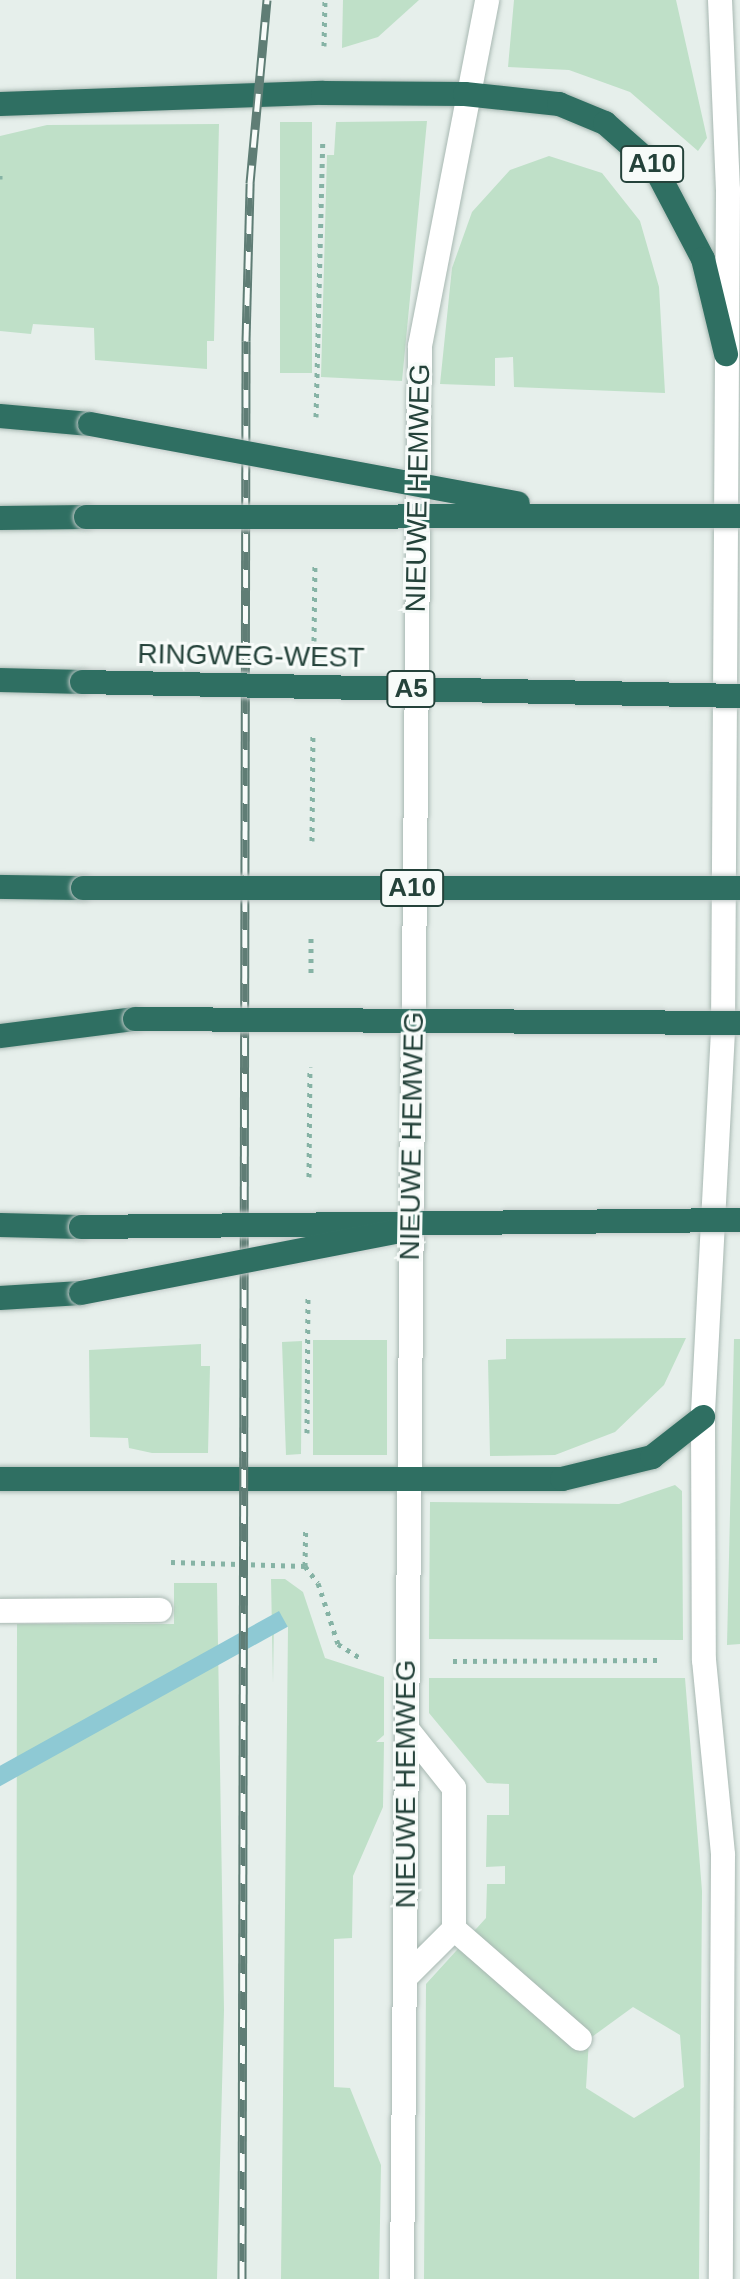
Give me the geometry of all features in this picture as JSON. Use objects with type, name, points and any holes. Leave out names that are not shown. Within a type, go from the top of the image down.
[{"type":"highway","name":"A10","points":[[0,104],[465,94],[559,104],[629,140],[674,197],[703,259],[726,354]]},
{"type":"highway","points":[[0,416],[90,424],[576,514]]},
{"type":"highway","points":[[0,518],[576,514],[740,516]]},
{"type":"highway","name":"RINGWEG-WEST","points":[[0,680],[740,696]]},
{"type":"highway","name":"A10","points":[[0,887],[740,888]]},
{"type":"highway","points":[[0,1018],[740,1023]]},
{"type":"highway","points":[[0,1036],[135,1019]]},
{"type":"highway","points":[[0,1298],[81,1293],[468,1217]]},
{"type":"highway","points":[[0,1225],[81,1227],[468,1217],[740,1220]]},
{"type":"highway","points":[[0,1479],[408,1479],[609,1473],[652,1457],[703,1417]]},
{"type":"main road","name":"NIEUWE HEMWEG","points":[[402,2279],[420,346],[465,94],[487,0]]},
{"type":"main road","points":[[720,0],[726,354],[721,1088],[703,1417],[704,1660],[723,1855],[721,2279]]},
{"type":"main road","points":[[0,1611],[160,1610]]},
{"type":"main road","points":[[405,1978],[454,1929],[454,1788],[407,1729]]},
{"type":"main road","points":[[454,1929],[580,2039]]},
{"type":"path","points":[[305,1566],[318,1583],[338,1644],[363,1659],[407,1662],[704,1660]]},
{"type":"green space","points":[[343,0],[419,0],[378,37],[342,48]]},
{"type":"green space","points":[[514,0],[676,0],[707,138],[698,151],[630,92],[569,70],[508,67]]},
{"type":"green space","points":[[427,121],[402,381],[321,377],[327,155],[334,155],[336,122]]},
{"type":"green space","points":[[280,122],[312,122],[312,373],[280,373]]},
{"type":"green space","points":[[219,124],[214,341],[207,341],[207,369],[95,360],[94,328],[33,324],[31,334],[0,331],[0,136],[47,125]]},
{"type":"green space","points":[[549,156],[602,173],[640,221],[659,287],[665,393],[514,387],[513,357],[495,358],[495,386],[440,384],[452,268],[472,212],[510,170]]},
{"type":"green space","points":[[686,1338],[664,1385],[615,1432],[555,1455],[490,1456],[488,1360],[506,1359],[506,1339]]},
{"type":"green space","points":[[734,1339],[740,1339],[740,1644],[727,1645]]},
{"type":"green space","points":[[313,1340],[387,1340],[387,1455],[313,1455]]},
{"type":"green space","points":[[302,1341],[301,1454],[286,1455],[282,1342]]},
{"type":"green space","points":[[201,1344],[201,1366],[210,1366],[208,1453],[152,1453],[129,1448],[128,1438],[90,1437],[89,1350]]},
{"type":"green space","points":[[675,1485],[682,1491],[683,1640],[429,1639],[430,1502],[619,1504]]},
{"type":"green space","points":[[271,1579],[285,1579],[303,1592],[325,1658],[384,1677],[384,1735],[376,1742],[384,1742],[383,1807],[353,1876],[352,1938],[334,1939],[334,2087],[350,2088],[381,2165],[379,2279],[281,2279],[288,1627],[274,1618],[273,1684]]},
{"type":"green space","points":[[174,1583],[217,1583],[224,2010],[217,2279],[16,2279],[17,1624],[174,1624]]},
{"type":"green space","points":[[429,1678],[685,1678],[702,1891],[699,2279],[424,2279],[426,1984],[486,1918],[487,1884],[505,1884],[505,1866],[486,1867],[487,1815],[509,1815],[509,1784],[487,1783],[429,1713]],"holes":[[[633,2007],[680,2035],[684,2087],[634,2118],[586,2088],[589,2039]]]},
{"type":"water","points":[[279,1611],[288,1627],[0,1786],[0,1766]]},
{"type":"railway","points":[[242,2279],[246,341],[250,183],[267,0]]}]
